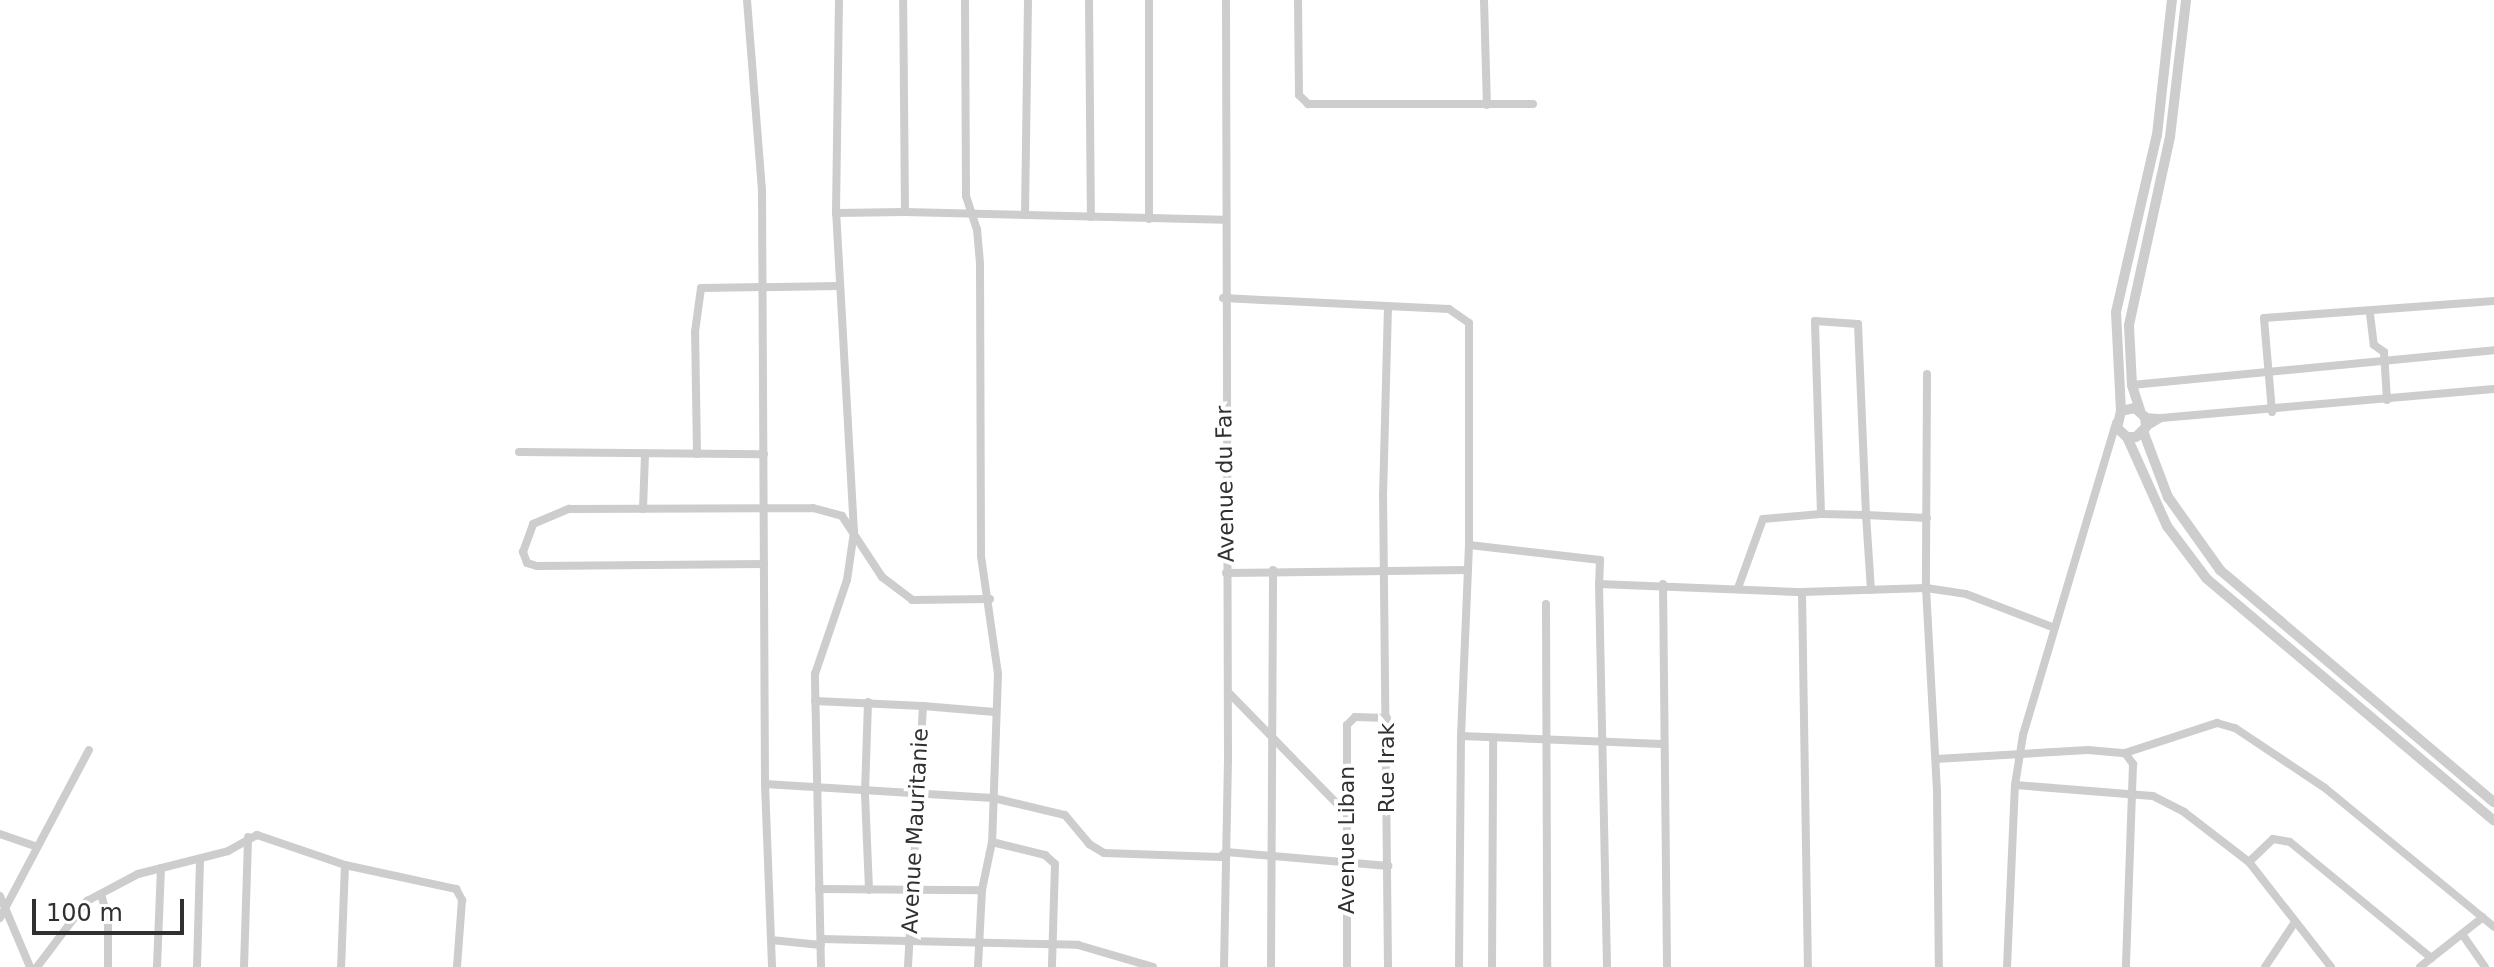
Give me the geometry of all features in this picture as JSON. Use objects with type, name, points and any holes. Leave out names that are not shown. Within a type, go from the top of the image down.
[{"type":"street","points":[[747,0],[762,190],[767,508],[764,564],[765,784],[772,967]]},
{"type":"street","points":[[821,967],[815,701],[819,654],[847,580],[854,532],[836,213],[839,0]]},
{"type":"street","points":[[903,0],[905,212]]},
{"type":"street","points":[[965,0],[966,206],[972,213],[980,265],[981,556],[990,599],[998,674],[992,842],[982,890],[978,967]]},
{"type":"street","points":[[1025,215],[1028,0]]},
{"type":"street","points":[[1089,0],[1091,217]]},
{"type":"street","points":[[1149,0],[1149,219]]},
{"type":"street","name":"Avenue du Far","points":[[1224,967],[1227,692],[1223,220],[1226,0]]},
{"type":"street","points":[[1298,0],[1299,95],[1308,104],[1533,104]]},
{"type":"street","points":[[1484,0],[1487,105]]},
{"type":"street","points":[[2007,967],[2015,785],[2020,754],[2101,461],[2121,411],[2116,312],[2157,135],[2172,0]]},
{"type":"street","points":[[2186,0],[2170,137],[2133,293],[2132,385],[2168,497],[2220,570],[2494,802]]},
{"type":"street","points":[[836,213],[972,213],[1223,220]]},
{"type":"street","points":[[697,454],[697,297],[707,286],[839,286]]},
{"type":"street","points":[[1223,298],[1458,310],[1469,323],[1469,545],[1461,736],[1459,967]]},
{"type":"street","points":[[2272,412],[2264,318],[2370,314],[2494,301]]},
{"type":"street","name":"Rue Irak","points":[[1388,306],[1384,569],[1388,967]]},
{"type":"street","points":[[2370,314],[2374,345],[2385,360],[2387,400]]},
{"type":"street","points":[[1821,514],[1815,321],[1858,324],[1871,590]]},
{"type":"street","points":[[2132,385],[2494,350]]},
{"type":"street","points":[[1927,374],[1926,588],[1936,759],[1939,967]]},
{"type":"street","points":[[2101,461],[2144,421],[2272,412],[2494,389]]},
{"type":"street","points":[[2121,411],[2144,421]]},
{"type":"street","points":[[2116,423],[2162,516],[2207,579],[2494,821]]},
{"type":"street","points":[[519,452],[764,454]]},
{"type":"street","points":[[643,509],[645,454]]},
{"type":"street","points":[[764,564],[537,566],[524,560],[527,532],[554,512],[825,509],[842,516],[882,577],[912,600],[990,599]]},
{"type":"street","points":[[1738,588],[1763,519],[1821,514],[1927,518]]},
{"type":"street","points":[[1469,545],[1600,560],[1607,967]]},
{"type":"street","points":[[1271,967],[1268,855],[1274,740],[1273,570]]},
{"type":"street","points":[[1226,573],[1273,570],[1468,570]]},
{"type":"street","points":[[1599,584],[1663,584],[1802,592],[1926,588],[1979,598],[2055,628]]},
{"type":"street","points":[[1663,584],[1662,744],[1667,967]]},
{"type":"street","points":[[1802,592],[1808,967]]},
{"type":"street","points":[[1546,604],[1547,967]]},
{"type":"street","points":[[1227,692],[1348,815]]},
{"type":"street","name":"Avenue Mauritanie","points":[[815,701],[923,706],[908,967]]},
{"type":"street","points":[[868,702],[865,794],[869,890]]},
{"type":"street","points":[[923,706],[995,712]]},
{"type":"street","name":"Avenue Liban","points":[[1347,967],[1346,730],[1355,717],[1387,718]]},
{"type":"street","points":[[1936,759],[2125,753],[2217,723],[2235,728],[2325,788],[2494,927]]},
{"type":"street","points":[[1461,736],[1547,742],[1662,744]]},
{"type":"street","points":[[1492,967],[1493,738]]},
{"type":"street","points":[[0,918],[89,750]]},
{"type":"street","points":[[2125,753],[2133,764],[2126,967]]},
{"type":"street","points":[[765,784],[865,794],[993,798],[1065,815],[1089,844],[1104,853],[1220,857],[1226,852],[1347,860],[1388,866]]},
{"type":"street","points":[[2015,785],[2153,796],[2184,812],[2249,862],[2331,967]]},
{"type":"street","points":[[0,834],[37,847]]},
{"type":"street","points":[[37,967],[76,911],[101,894],[161,868],[200,860],[248,837],[267,836],[345,865],[456,889],[462,900],[457,967]]},
{"type":"street","points":[[244,967],[248,837]]},
{"type":"street","points":[[2249,862],[2273,839],[2290,842],[2431,958]]},
{"type":"street","points":[[992,842],[1045,855],[1055,864],[1052,967]]},
{"type":"street","points":[[197,967],[200,860]]},
{"type":"street","points":[[341,967],[345,865]]},
{"type":"street","points":[[157,967],[161,868]]},
{"type":"street","points":[[819,889],[982,890]]},
{"type":"street","points":[[101,894],[108,920],[108,967]]},
{"type":"street","points":[[0,897],[30,967]]},
{"type":"street","points":[[2420,967],[2483,917]]},
{"type":"street","points":[[2265,967],[2295,922]]},
{"type":"street","points":[[2462,934],[2485,967]]},
{"type":"street","points":[[771,940],[1053,943],[1153,967]]},
{"type":"street","points":[[1107,955],[1115,967]]}]
